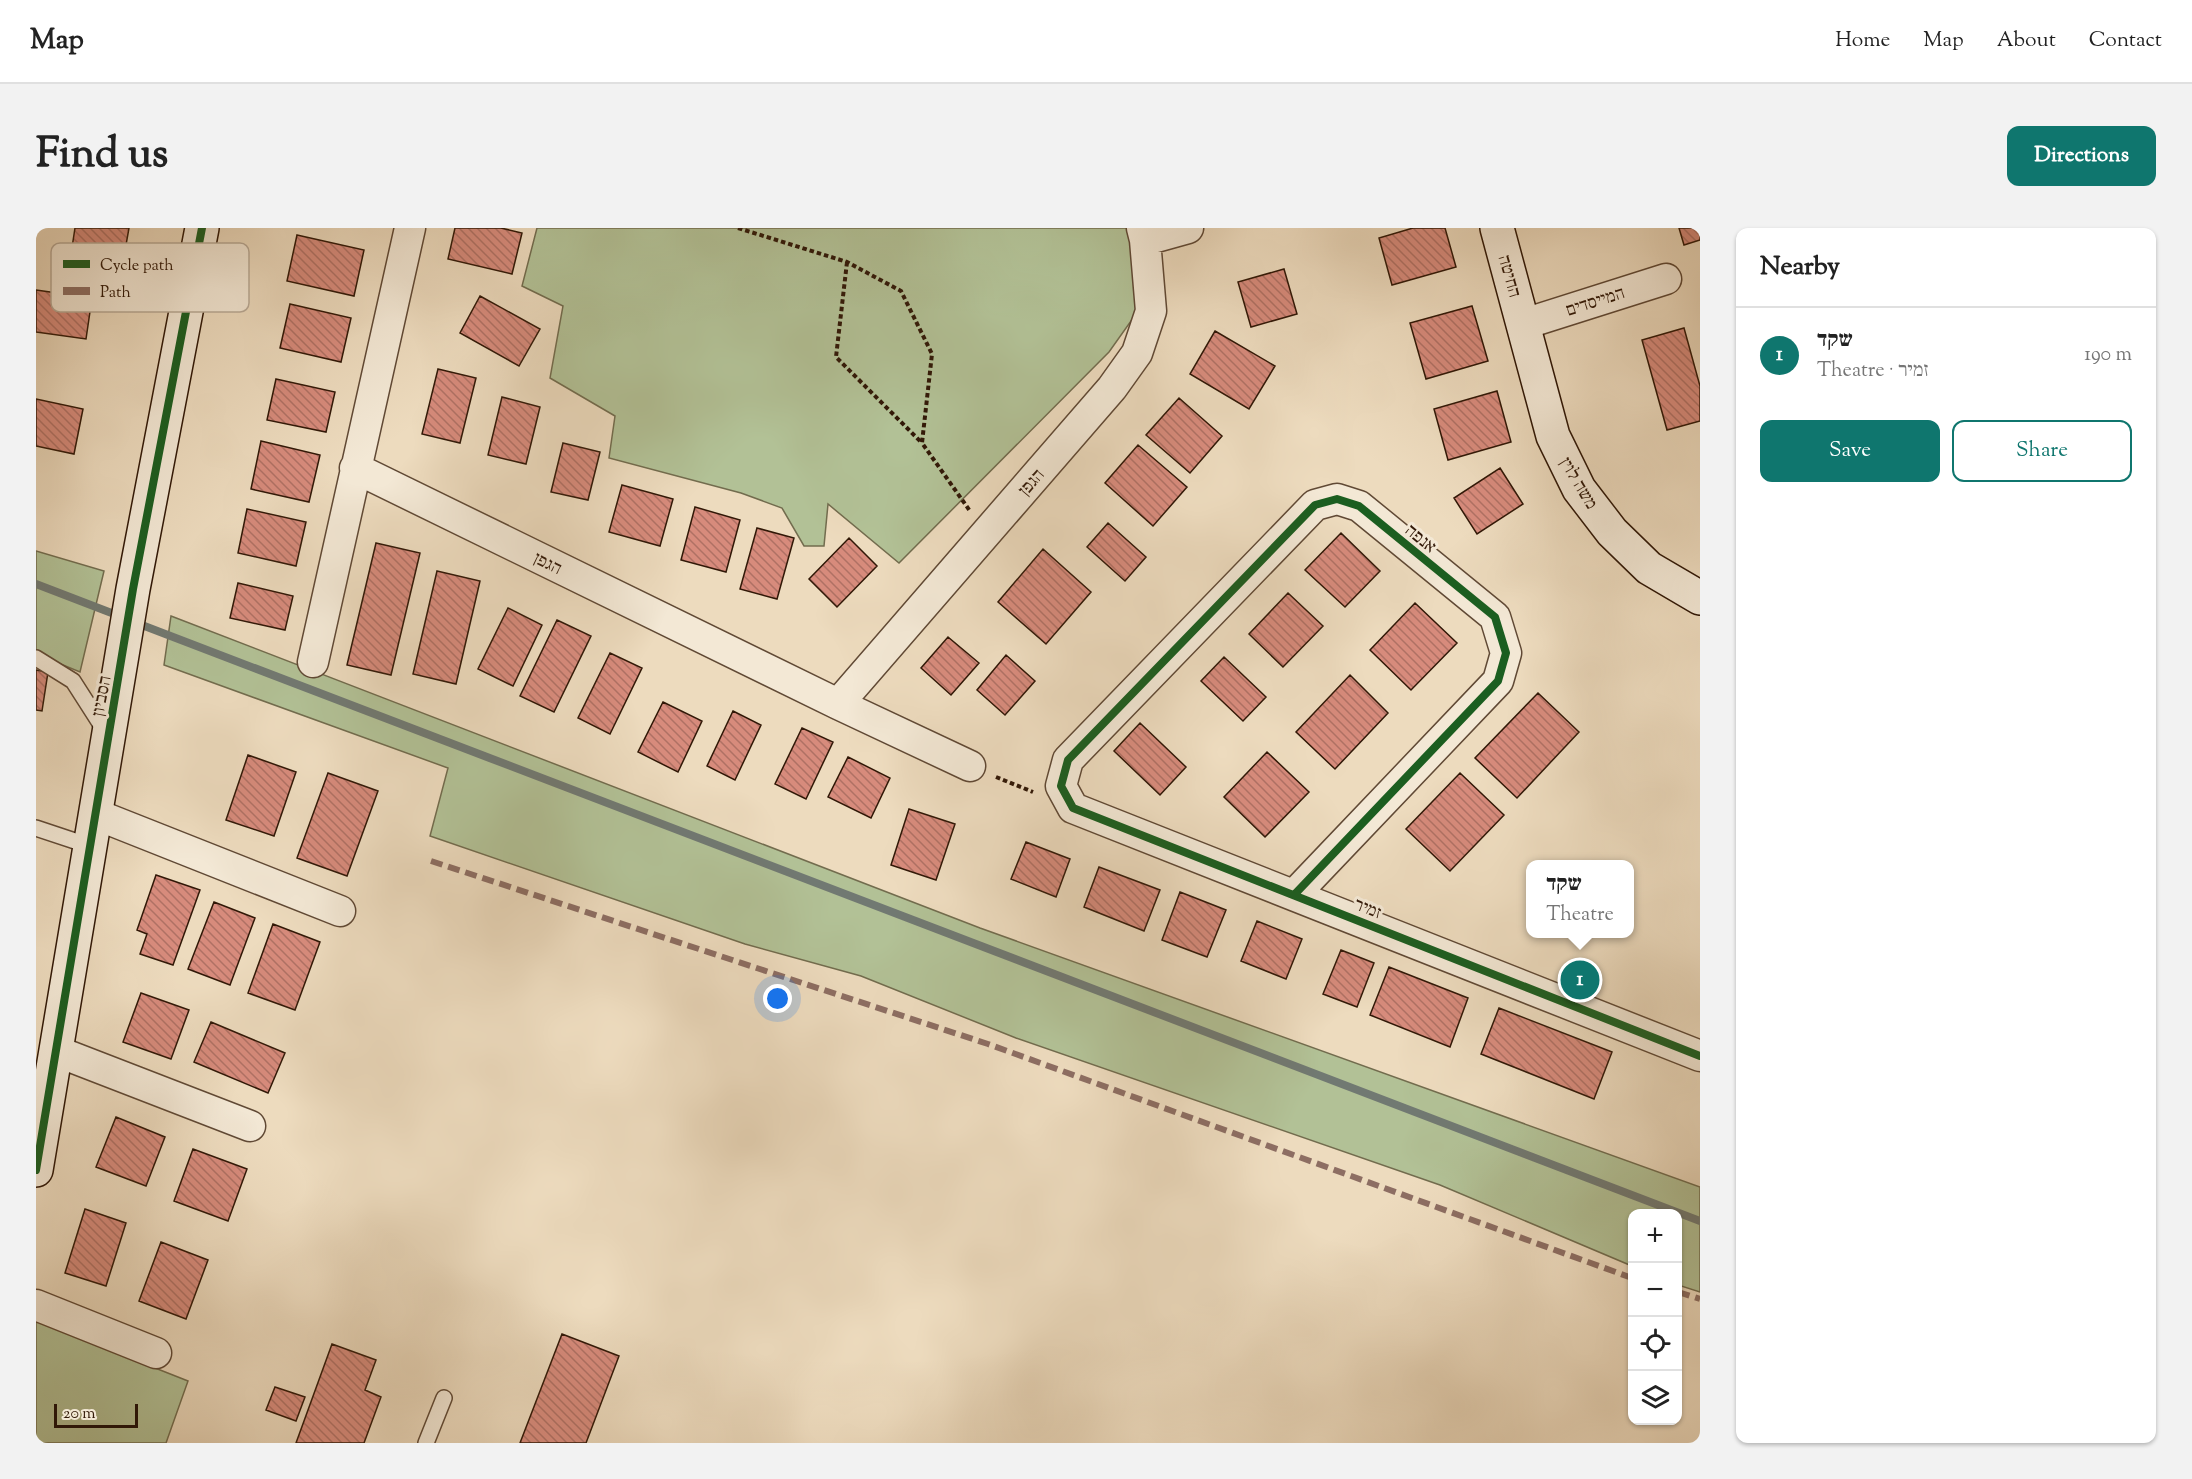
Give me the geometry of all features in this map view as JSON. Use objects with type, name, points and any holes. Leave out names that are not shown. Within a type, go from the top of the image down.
[{"type":"street","name":"הסביון","points":[[199,243],[202,228]]},
{"type":"street","points":[[313,663],[410,228]]},
{"type":"street","points":[[1144,234],[1188,228]]},
{"type":"street","name":"החיטה","points":[[1497,228],[1524,324]]},
{"type":"street","name":"הגפן","points":[[838,704],[1112,388],[1137,353],[1151,311],[1144,234]]},
{"type":"street","name":"המייסדים","points":[[1524,324],[1666,279]]},
{"type":"street","name":"הסביון","points":[[37,1158],[133,589],[186,312]]},
{"type":"street","name":"משה לוין","points":[[1524,324],[1553,436],[1579,489],[1612,532],[1649,568],[1700,598]]},
{"type":"street","name":"הגפן","points":[[355,468],[970,766]]},
{"type":"street","name":"אנפה","points":[[1073,808],[1061,786],[1068,760],[1315,505],[1337,499],[1359,506],[1495,617],[1506,653],[1498,681],[1294,895]]},
{"type":"street","name":"זמיר","points":[[1073,808],[1700,1056]]},
{"type":"street","points":[[95,814],[340,911]]},
{"type":"street","points":[[56,1051],[250,1126]]},
{"type":"street","points":[[36,1305],[156,1353]]},
{"type":"lane","points":[[36,658],[73,681],[108,736]]},
{"type":"lane","points":[[36,828],[90,846]]},
{"type":"lane","points":[[426,1443],[444,1398]]},
{"type":"path","points":[[738,228],[847,262],[901,291],[932,354],[922,443]]},
{"type":"path","points":[[847,262],[836,357],[922,443],[986,534]]},
{"type":"path","points":[[970,766],[1073,808]]},
{"type":"green space","points":[[537,228],[1128,228],[1133,247],[1136,314],[1109,352],[899,563],[828,504],[824,546],[804,546],[782,508],[741,493],[609,458],[615,416],[550,378],[563,306],[522,286]]},
{"type":"green space","points":[[36,551],[104,571],[80,672],[36,654]]},
{"type":"green space","points":[[171,616],[980,928],[1700,1187],[1700,1292],[1682,1286],[1682,1209],[1628,1209],[1628,1264],[1440,1185],[1016,1038],[861,976],[745,944],[430,836],[448,768],[164,665]]},
{"type":"green space","points":[[36,1321],[188,1381],[166,1443],[36,1443]]},
{"type":"building","points":[[75,228],[129,228],[126,243],[73,243]]},
{"type":"building","points":[[455,228],[501,228],[522,233],[512,274],[448,259]]},
{"type":"building","points":[[1413,228],[1445,228],[1456,267],[1392,285],[1379,238]]},
{"type":"building","points":[[1679,228],[1700,228],[1700,240],[1684,245]]},
{"type":"building","points":[[297,235],[364,250],[354,296],[287,281]]},
{"type":"building","points":[[1284,269],[1297,314],[1251,327],[1238,282]]},
{"type":"building","points":[[36,290],[51,292],[51,312],[90,312],[86,339],[36,332]]},
{"type":"building","points":[[480,296],[540,329],[519,366],[460,333]]},
{"type":"building","points":[[290,304],[351,318],[341,362],[280,348]]},
{"type":"building","points":[[1472,306],[1488,361],[1426,379],[1410,323]]},
{"type":"building","points":[[1684,328],[1700,386],[1700,421],[1667,430],[1642,340]]},
{"type":"building","points":[[1215,331],[1275,366],[1249,409],[1190,374]]},
{"type":"building","points":[[438,369],[476,378],[460,443],[422,434]]},
{"type":"building","points":[[276,379],[335,392],[326,432],[267,420]]},
{"type":"building","points":[[1497,391],[1511,442],[1448,460],[1434,409]]},
{"type":"building","points":[[502,397],[540,407],[526,464],[488,455]]},
{"type":"building","points":[[1179,398],[1222,436],[1190,473],[1146,435]]},
{"type":"building","points":[[36,399],[83,409],[74,454],[36,446]]},
{"type":"building","points":[[261,441],[320,455],[309,502],[251,489]]},
{"type":"building","points":[[563,443],[600,452],[588,500],[551,492]]},
{"type":"building","points":[[1138,445],[1187,487],[1153,526],[1105,483]]},
{"type":"building","points":[[1500,468],[1523,504],[1477,534],[1454,498]]},
{"type":"building","points":[[622,485],[673,499],[660,546],[609,532]]},
{"type":"building","points":[[695,507],[740,520],[726,572],[681,560]]},
{"type":"building","points":[[247,509],[306,522],[296,566],[238,553]]},
{"type":"building","points":[[1108,523],[1146,557],[1125,581],[1087,547]]},
{"type":"building","points":[[757,528],[794,538],[777,599],[740,589]]},
{"type":"building","points":[[1341,533],[1380,571],[1345,607],[1305,570]]},
{"type":"building","points":[[849,538],[877,566],[837,607],[809,579]]},
{"type":"building","points":[[376,543],[420,553],[391,675],[347,665]]},
{"type":"building","points":[[1043,549],[1091,592],[1046,644],[998,602]]},
{"type":"building","points":[[437,571],[480,581],[456,684],[413,674]]},
{"type":"building","points":[[238,583],[293,596],[285,630],[230,618]]},
{"type":"building","points":[[1288,593],[1323,626],[1283,667],[1249,634]]},
{"type":"building","points":[[1415,603],[1457,643],[1411,690],[1370,650]]},
{"type":"building","points":[[508,608],[542,625],[513,686],[478,669]]},
{"type":"building","points":[[557,620],[591,636],[554,712],[520,696]]},
{"type":"building","points":[[948,637],[979,663],[951,695],[921,668]]},
{"type":"building","points":[[610,653],[642,668],[610,734],[578,718]]},
{"type":"building","points":[[1006,655],[1035,681],[1005,715],[977,690]]},
{"type":"building","points":[[1224,657],[1266,697],[1243,721],[1201,681]]},
{"type":"building","points":[[36,670],[48,672],[42,711],[36,710]]},
{"type":"building","points":[[1350,675],[1388,713],[1335,769],[1296,732]]},
{"type":"building","points":[[1538,693],[1579,732],[1517,798],[1475,758]]},
{"type":"building","points":[[663,702],[702,721],[678,772],[638,752]]},
{"type":"building","points":[[733,711],[761,725],[735,780],[707,766]]},
{"type":"building","points":[[1140,723],[1186,767],[1160,795],[1114,751]]},
{"type":"building","points":[[802,728],[833,742],[806,799],[775,784]]},
{"type":"building","points":[[1267,752],[1309,792],[1265,837],[1224,797]]},
{"type":"building","points":[[248,755],[296,772],[274,836],[226,820]]},
{"type":"building","points":[[848,757],[890,778],[871,818],[828,797]]},
{"type":"building","points":[[328,773],[378,791],[347,876],[297,858]]},
{"type":"building","points":[[1460,773],[1504,815],[1450,871],[1406,829]]},
{"type":"building","points":[[909,809],[955,824],[936,880],[891,865]]},
{"type":"building","points":[[1026,842],[1070,859],[1056,897],[1011,879]]},
{"type":"building","points":[[1099,867],[1160,890],[1144,931],[1084,907]]},
{"type":"building","points":[[156,875],[200,890],[173,965],[140,954],[147,934],[137,930]]},
{"type":"building","points":[[1180,892],[1226,910],[1207,957],[1162,940]]},
{"type":"building","points":[[214,902],[255,918],[230,985],[188,969]]},
{"type":"building","points":[[1257,921],[1302,939],[1286,979],[1241,961]]},
{"type":"building","points":[[273,924],[320,942],[295,1010],[248,993]]},
{"type":"building","points":[[1341,950],[1374,963],[1357,1007],[1323,994]]},
{"type":"building","points":[[1389,967],[1468,998],[1450,1047],[1370,1015]]},
{"type":"building","points":[[141,993],[189,1010],[171,1059],[123,1042]]},
{"type":"building","points":[[1499,1008],[1612,1052],[1594,1099],[1481,1054]]},
{"type":"building","points":[[211,1022],[285,1053],[268,1093],[194,1062]]},
{"type":"building","points":[[116,1117],[165,1137],[146,1186],[96,1167]]},
{"type":"building","points":[[193,1149],[247,1169],[228,1221],[174,1201]]},
{"type":"building","points":[[85,1209],[126,1223],[106,1286],[65,1273]]},
{"type":"building","points":[[161,1242],[208,1260],[186,1319],[139,1301]]},
{"type":"building","points":[[562,1334],[619,1356],[586,1443],[520,1443]]},
{"type":"building","points":[[332,1344],[376,1360],[365,1390],[381,1397],[364,1443],[296,1443]]},
{"type":"building","points":[[275,1387],[305,1397],[296,1421],[266,1410]]},
{"type":"waterway","points":[[36,584],[122,617]]},
{"type":"waterway","points":[[134,622],[1700,1221]]},
{"type":"marked path","points":[[431,861],[988,1044],[1628,1277]]},
{"type":"marked path","points":[[1682,1293],[1700,1299]]},
{"type":"cycle path","points":[[199,243],[202,228]]},
{"type":"cycle path","points":[[36,1170],[133,589],[186,312]]},
{"type":"cycle path","points":[[1294,895],[1498,681],[1506,653],[1495,617],[1359,506],[1337,499],[1315,505],[1068,760],[1061,786],[1073,808],[1700,1056]]},
{"type":"place","name":"שקד","points":[[1580,980]]}]
